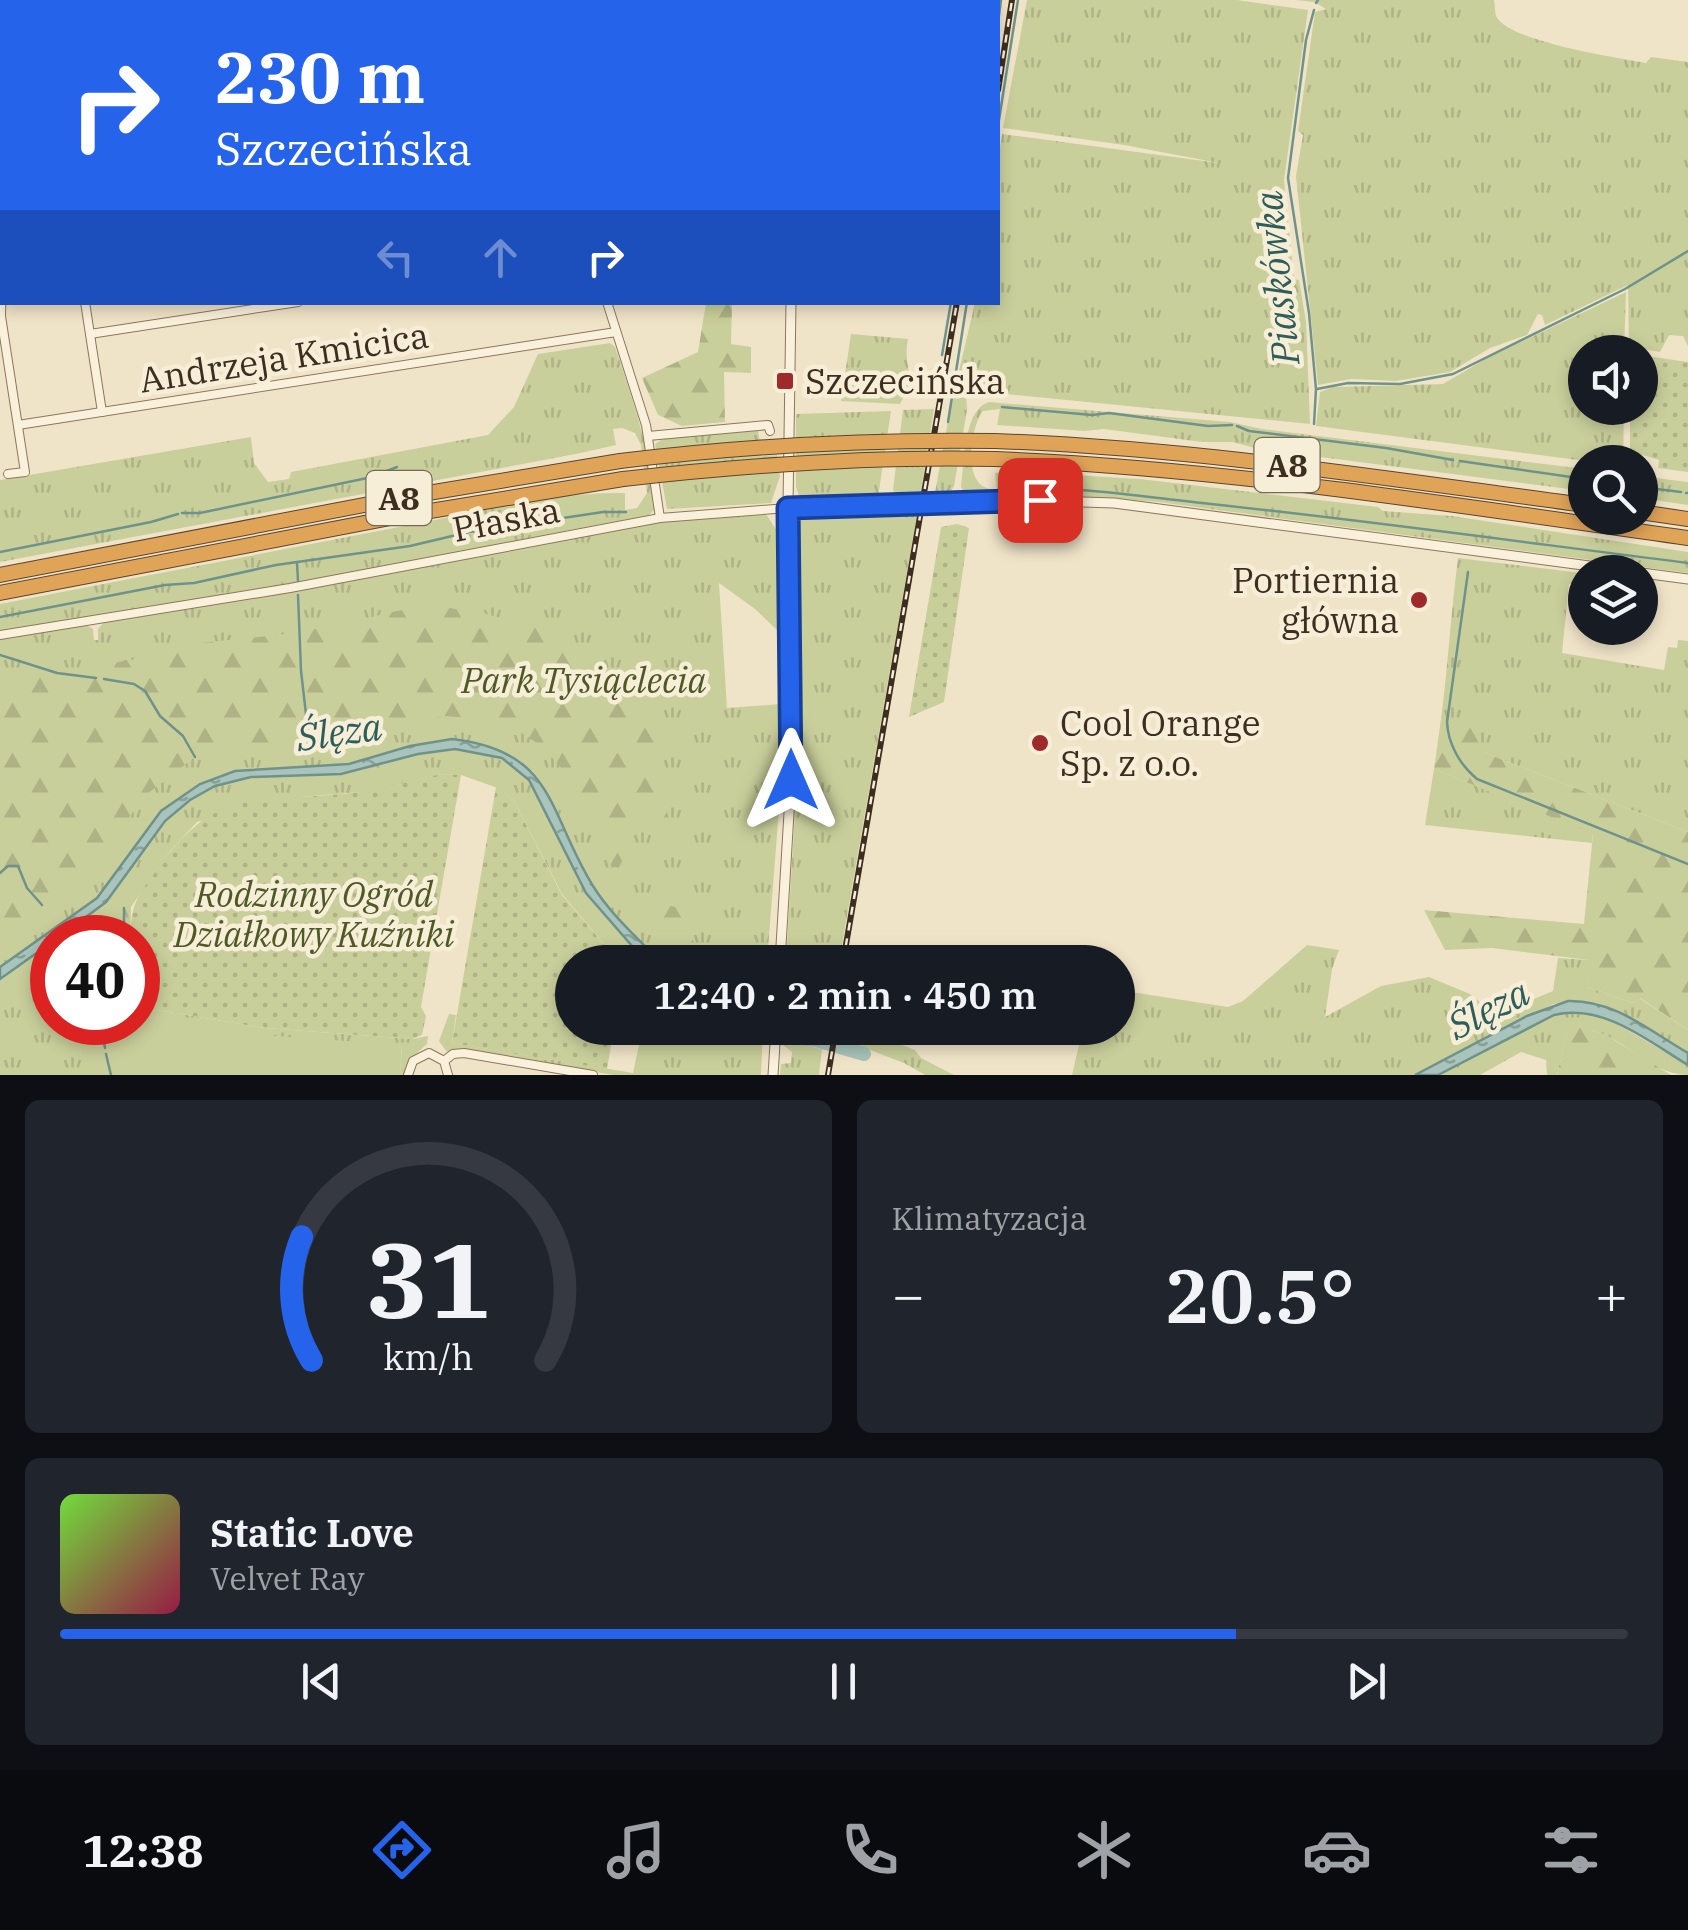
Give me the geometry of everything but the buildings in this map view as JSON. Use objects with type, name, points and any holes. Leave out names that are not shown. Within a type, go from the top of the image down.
[{"type":"highway","name":"A8","points":[[0,575],[416,494],[620,461],[780,445],[886,440],[1088,444],[1195,454],[1568,503]]},
{"type":"highway","name":"A8","points":[[0,593],[476,502],[623,479],[799,462],[995,459],[1181,470],[1688,538]]},
{"type":"highway","points":[[1658,515],[1688,519]]},
{"type":"street","points":[[1,305],[25,472],[8,474]]},
{"type":"street","points":[[85,305],[102,412]]},
{"type":"street","points":[[90,334],[278,305]]},
{"type":"street","points":[[607,305],[648,436],[660,518]]},
{"type":"street","points":[[781,945],[791,780],[788,508],[792,305]]},
{"type":"street","name":"Andrzeja Kmicica","points":[[18,425],[616,332]]},
{"type":"street","points":[[648,436],[769,428]]},
{"type":"street","points":[[788,508],[1019,500],[1114,503],[1688,579]]},
{"type":"street","name":"Płaska","points":[[0,635],[290,588],[660,518],[788,508]]},
{"type":"street","points":[[773,1075],[774,1045]]},
{"type":"street","points":[[444,1061],[453,1054],[464,1053],[593,1075]]},
{"type":"street","points":[[408,1075],[413,1060],[423,1054],[434,1054],[444,1061],[448,1075]]},
{"type":"green space","points":[[1027,0],[1237,0],[1308,10],[1284,180],[1294,279],[1299,280],[1306,322],[1310,424],[976,391],[958,375],[975,305],[1000,305],[1002,134],[1219,163],[1003,128]]},
{"type":"green space","points":[[1295,0],[1494,0],[1496,16],[1505,25],[1542,41],[1646,63],[1651,57],[1688,62],[1688,346],[1683,336],[1669,335],[1658,352],[1658,335],[1629,335],[1628,285],[1545,325],[1538,314],[1527,335],[1490,348],[1450,372],[1396,381],[1351,379],[1318,385],[1296,176],[1303,135],[1298,131],[1315,12],[1326,9],[1314,2]]},
{"type":"green space","points":[[1626,292],[1625,335],[1568,335],[1568,425],[1624,425],[1623,445],[1568,445],[1568,459],[1316,426],[1320,392],[1333,387],[1443,384],[1487,358]]},
{"type":"green space","points":[[706,305],[732,305],[731,344],[751,347],[751,373],[724,372],[725,422],[682,426],[658,415],[642,378],[698,352]]},
{"type":"green space","points":[[851,334],[908,339],[909,378],[900,404],[841,401]]},
{"type":"green space","points":[[610,343],[622,367],[646,448],[654,510],[649,515],[216,598],[0,632],[0,604],[542,499],[625,493],[625,510],[637,508],[647,493],[641,445],[635,433],[622,428],[613,429],[616,445],[576,454],[0,562],[0,480],[251,437],[254,463],[268,482],[289,479],[291,472],[488,435],[514,407],[538,354]]},
{"type":"green space","points":[[1658,358],[1688,362],[1688,472],[1658,468],[1658,445],[1630,445],[1630,425],[1658,425]]},
{"type":"green space","points":[[966,392],[967,410],[954,486],[948,497],[934,498],[953,394]]},
{"type":"green space","points":[[989,402],[1230,422],[1568,467],[1568,489],[1259,449],[1232,442],[1202,442],[1104,429],[997,425],[1000,409],[983,411],[974,431],[973,471],[985,488],[997,489],[995,473],[1006,471],[1140,479],[1378,507],[1383,511],[1452,516],[1688,552],[1688,573],[1658,569],[1658,555],[1568,557],[1158,502],[1067,496],[968,498],[961,487],[967,438],[980,407]]},
{"type":"green space","points":[[934,409],[920,498],[900,499],[893,490],[903,410]]},
{"type":"green space","points":[[891,411],[878,497],[808,501],[799,496],[796,414]]},
{"type":"green space","points":[[758,430],[762,456],[777,455],[780,476],[771,503],[667,509],[655,444],[664,438]]},
{"type":"green space","points":[[1658,478],[1688,482],[1688,505],[1658,501]]},
{"type":"green space","points":[[918,510],[842,945],[787,945],[797,779],[791,531],[801,519],[902,515]]},
{"type":"green space","name":"Park Tysiąclecia","points":[[766,514],[777,531],[777,630],[719,583],[727,708],[781,704],[781,784],[768,945],[605,945],[562,894],[514,801],[495,787],[461,775],[441,774],[374,791],[300,797],[197,822],[171,850],[131,907],[131,915],[30,915],[30,1045],[160,1045],[160,1011],[265,1028],[412,1039],[428,1036],[427,1044],[409,1060],[404,1075],[400,1075],[402,1047],[119,1075],[0,1075],[0,638],[86,625],[93,629],[94,640],[98,640],[98,629],[105,621],[378,576],[660,521]]},
{"type":"green space","points":[[957,524],[969,528],[944,702],[909,717],[941,527]]},
{"type":"green space","points":[[1458,558],[1568,571],[1562,653],[1664,670],[1668,647],[1677,648],[1678,640],[1688,641],[1688,832],[1483,752],[1441,719]]},
{"type":"green space","points":[[427,605],[478,612],[541,628],[573,642],[643,715],[654,714],[659,718],[668,826],[624,830],[617,850],[623,859],[619,867],[612,867],[568,776],[543,747],[520,732],[482,719],[444,716],[343,740],[255,745],[195,757],[147,794],[76,886],[0,938],[0,682],[184,651],[187,645],[319,628]]},
{"type":"green space","points":[[1441,719],[1450,725],[1472,721],[1483,752],[1688,832],[1688,1030],[1640,998],[1633,1003],[1587,987],[1589,960],[1492,948],[1445,950],[1424,910],[1584,924],[1593,834],[1434,769]]},
{"type":"green space","points":[[1434,769],[1593,833],[1592,843],[1425,825]]},
{"type":"green space","name":"Rodzinny Ogród Działkowy Kuźniki","points":[[441,774],[461,775],[421,1007],[426,1016],[422,1035],[412,1039],[265,1028],[160,1011],[160,915],[132,915],[140,893],[178,842],[198,824],[238,804],[392,786]]},
{"type":"green space","points":[[496,787],[514,801],[562,895],[605,945],[555,945],[555,1045],[611,1045],[607,1069],[452,1043]]},
{"type":"green space","points":[[644,899],[683,909],[691,916],[694,945],[669,945],[637,908]]},
{"type":"green space","points":[[1307,945],[1339,950],[1325,1017],[1381,986],[1429,977],[1470,994],[1487,1008],[1529,1001],[1553,991],[1558,958],[1590,960],[1587,987],[1633,1003],[1639,998],[1688,1030],[1688,1053],[1617,1011],[1585,1001],[1553,1004],[1415,1075],[1072,1075],[1079,1045],[1135,1045],[1135,993],[1228,1007],[1243,1001]]},
{"type":"green space","points":[[1569,1012],[1603,1016],[1688,1065],[1688,1075],[1657,1067],[1614,1040],[1585,1029],[1568,1030],[1557,1075],[1547,1075],[1546,1060],[1521,1052],[1480,1075],[1438,1075],[1554,1015]]},
{"type":"green space","points":[[449,1014],[456,1015],[452,1043],[633,1073],[639,1045],[762,1045],[761,1075],[613,1075],[460,1049],[447,1052],[439,1041]]},
{"type":"green space","points":[[160,1021],[248,1034],[402,1045],[400,1075],[117,1075],[111,1045],[160,1045]]},
{"type":"green space","points":[[1583,1027],[1606,1035],[1671,1075],[1557,1075],[1568,1029]]},
{"type":"green space","points":[[783,1045],[822,1049],[819,1075],[780,1075],[781,1064],[791,1063],[792,1052]]},
{"type":"green space","points":[[857,1045],[902,1045],[954,1075],[925,1075]]},
{"type":"water","points":[[452,739],[486,746],[530,771],[556,810],[600,897],[644,945],[631,945],[586,893],[529,780],[502,758],[455,749],[418,754],[341,774],[251,777],[215,786],[165,821],[106,902],[89,915],[73,915],[97,898],[161,811],[200,784],[235,771],[349,764],[410,746]]},
{"type":"water","points":[[30,946],[30,958],[0,979],[0,967]]},
{"type":"water","points":[[1568,1001],[1601,1005],[1631,1018],[1688,1053],[1688,1065],[1624,1026],[1590,1014],[1572,1013],[1554,1015],[1438,1075],[1415,1075],[1527,1016]]},
{"type":"waterway","points":[[1000,8],[1001,0]]},
{"type":"waterway","points":[[1000,113],[1018,0]]},
{"type":"waterway","name":"Piaskówka","points":[[1314,10],[1306,40],[1288,178],[1309,313],[1316,389],[1314,424]]},
{"type":"waterway","points":[[1317,389],[1348,383],[1400,384],[1453,374],[1625,289],[1688,251]]},
{"type":"waterway","points":[[942,355],[950,305]]},
{"type":"waterway","points":[[948,422],[967,305]]},
{"type":"waterway","points":[[1002,407],[1232,425]]},
{"type":"waterway","name":"Piaskówka","points":[[1237,426],[1249,431],[1453,460]]},
{"type":"waterway","points":[[1460,461],[1568,477]]},
{"type":"waterway","points":[[182,513],[200,513],[372,477],[397,467]]},
{"type":"waterway","points":[[1658,489],[1681,492]]},
{"type":"waterway","points":[[998,491],[1104,492],[1688,563]]},
{"type":"waterway","points":[[0,617],[276,565],[410,546],[469,532],[626,512]]},
{"type":"waterway","points":[[0,552],[178,514]]},
{"type":"waterway","points":[[297,563],[298,581]]},
{"type":"waterway","name":"Piaskówka","points":[[1468,572],[1447,722],[1452,746],[1465,767],[1477,779],[1688,864]]},
{"type":"waterway","points":[[298,595],[309,740]]},
{"type":"waterway","points":[[0,655],[57,673],[96,678]]},
{"type":"waterway","points":[[104,679],[134,684],[145,691],[160,716],[183,736],[195,757]]},
{"type":"waterway","points":[[0,873],[8,866],[18,866],[27,888],[42,905]]},
{"type":"waterway","points":[[124,908],[124,915]]},
{"type":"waterway","name":"Ślęza","points":[[833,1045],[864,1054]]},
{"type":"waterway","points":[[106,1054],[111,1075]]},
{"type":"railway","points":[[1000,77],[1012,0]]},
{"type":"railway","points":[[846,945],[956,305]]},
{"type":"railway","points":[[828,1075],[833,1045]]},
{"type":"place","name":"Szczecińska","points":[[785,381]]},
{"type":"place","name":"Portiernia główna","points":[[1419,600]]},
{"type":"place","name":"Cool Orange Sp. z o.o.","points":[[1040,743]]},
{"type":"route","points":[[791,780],[788,508],[1040,500]]}]
